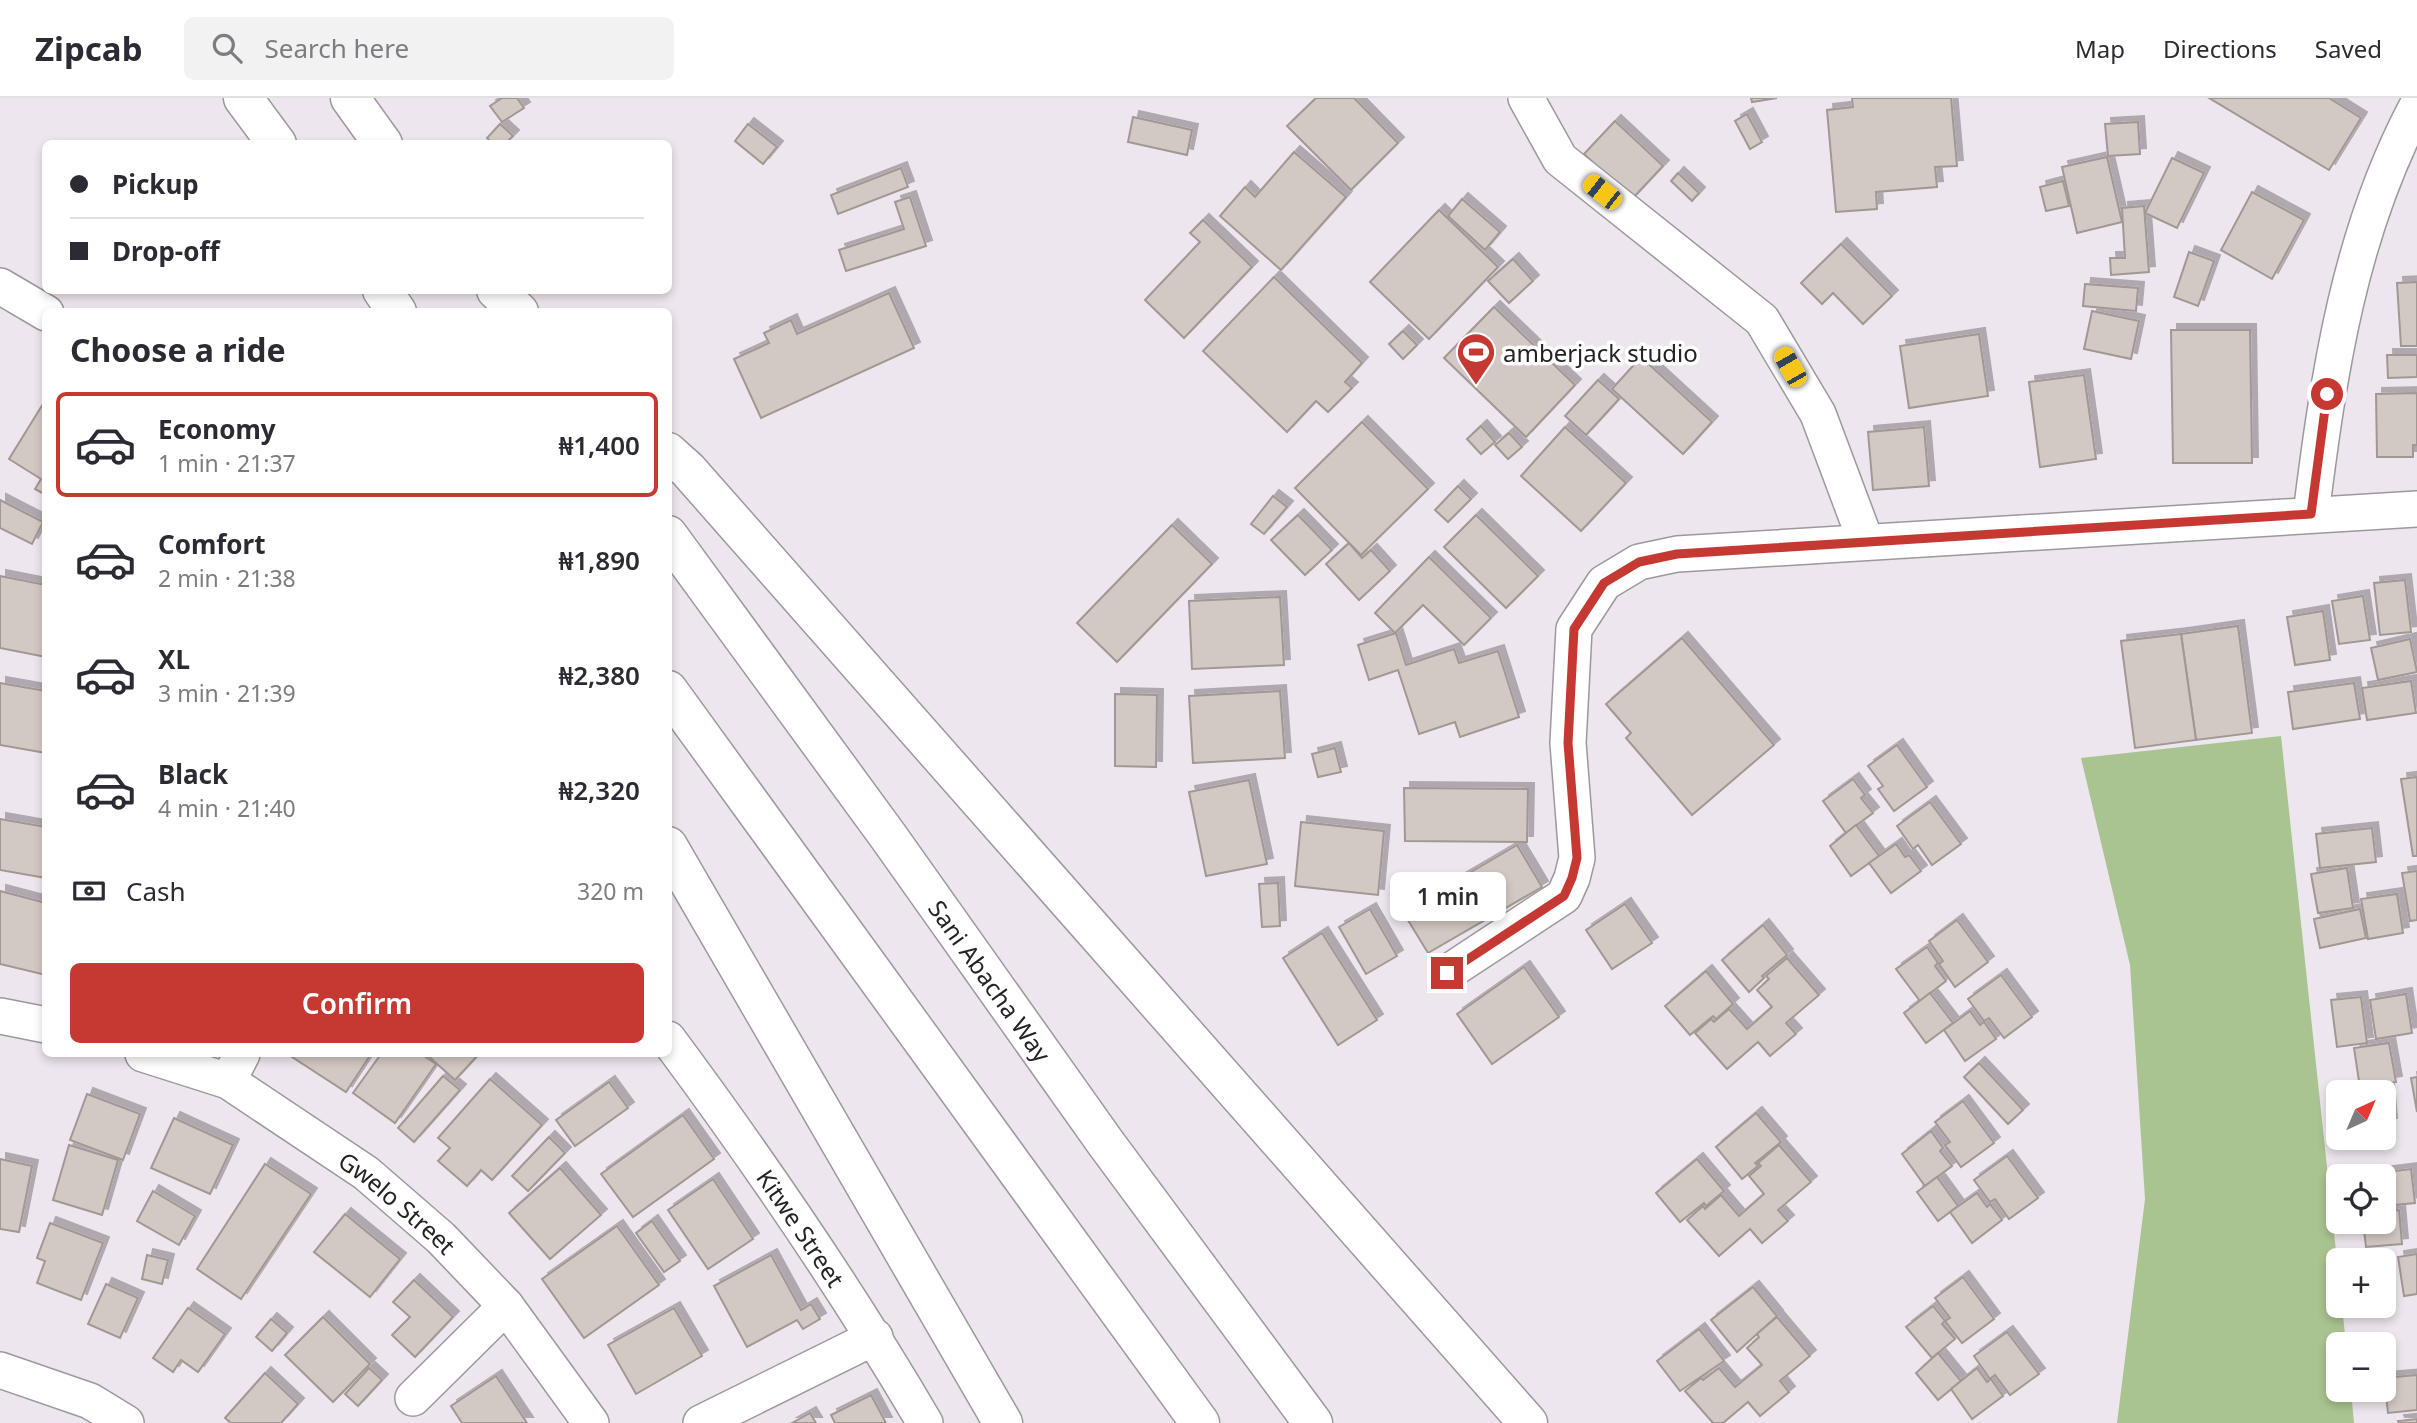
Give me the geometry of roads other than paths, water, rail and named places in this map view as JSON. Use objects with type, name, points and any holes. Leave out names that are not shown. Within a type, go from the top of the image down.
[{"type":"highway","points":[[243,98],[274,140]]},
{"type":"highway","points":[[350,98],[380,140]]},
{"type":"highway","points":[[500,294],[515,308]]},
{"type":"highway","points":[[672,456],[688,470],[1528,1423]]},
{"type":"highway","name":"Sani Abacha Way","points":[[672,540],[896,847],[1113,1153],[1312,1423]]},
{"type":"highway","points":[[672,696],[1200,1423]]},
{"type":"highway","points":[[672,853],[1003,1423]]},
{"type":"street","points":[[1527,98],[1560,159],[1762,320],[1818,414],[1866,542]]},
{"type":"street","points":[[2311,514],[2327,394],[2357,253],[2397,144],[2417,106]]},
{"type":"street","points":[[3,294],[42,311]]},
{"type":"street","points":[[1447,973],[1564,896],[1577,858],[1568,743],[1574,629],[1604,583],[1639,562],[1677,554],[2417,509]]},
{"type":"street","points":[[0,1016],[42,1024]]},
{"type":"street","name":"Kitwe Street","points":[[672,1044],[729,1122],[875,1337],[925,1423]]},
{"type":"street","name":"Gwelo Street","points":[[165,1057],[235,1067],[366,1173],[441,1238],[506,1306],[591,1423]]},
{"type":"street","points":[[413,1398],[506,1306]]},
{"type":"street","points":[[701,1423],[875,1337]]},
{"type":"street","points":[[0,1370],[90,1401],[127,1423]]},
{"type":"place","name":"amberjack studio","points":[[1476,386]]}]
